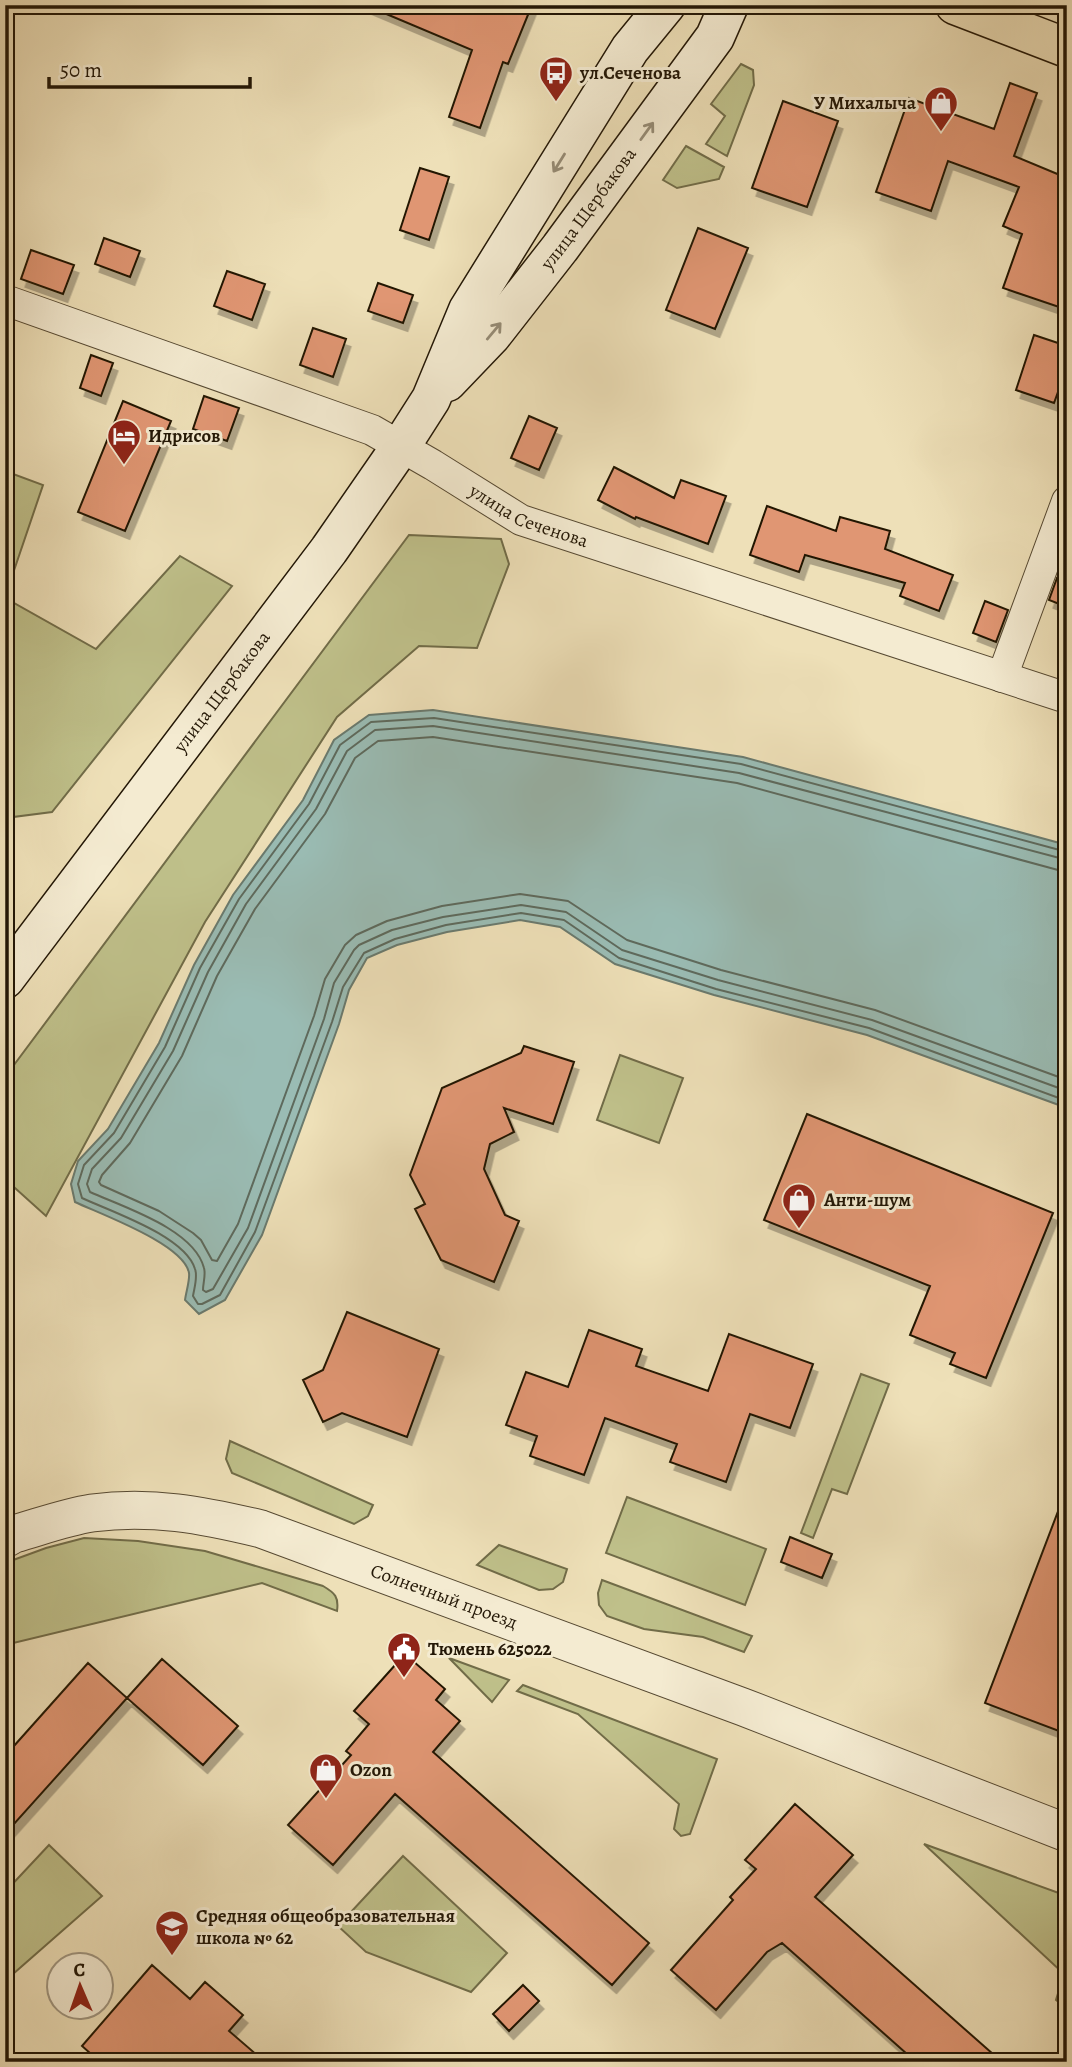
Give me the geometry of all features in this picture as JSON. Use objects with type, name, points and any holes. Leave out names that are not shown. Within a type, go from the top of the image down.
[{"type":"main road","name":"улица Щербакова","points":[[5,979],[329,550],[401,446],[431,399],[468,310],[629,49],[666,5]]},
{"type":"main road","name":"улица Щербакова","points":[[431,399],[492,335],[560,248],[715,37],[729,5]]},
{"type":"main road","points":[[955,5],[1067,48]]},
{"type":"street","name":"улица Сеченова","points":[[5,300],[372,430],[521,520],[1067,698]]},
{"type":"street","points":[[1002,677],[1067,500]]},
{"type":"street","name":"Солнечный проезд","points":[[5,1539],[14,1534],[90,1514],[146,1509],[201,1515],[261,1529],[743,1707],[1067,1833]]},
{"type":"green space","points":[[741,64],[753,70],[754,85],[727,156],[706,144],[725,116],[711,104]]},
{"type":"green space","points":[[686,146],[724,167],[719,179],[677,188],[663,180]]},
{"type":"green space","points":[[5,471],[43,485],[5,597]]},
{"type":"green space","points":[[409,535],[501,539],[509,564],[477,648],[419,646],[337,717],[205,922],[46,1216],[5,1179],[5,1077]]},
{"type":"green space","points":[[180,556],[232,586],[52,812],[5,818],[5,598],[96,649]]},
{"type":"green space","points":[[620,1055],[683,1078],[659,1143],[597,1120]]},
{"type":"green space","points":[[861,1374],[889,1384],[847,1494],[832,1489],[813,1538],[801,1533]]},
{"type":"green space","points":[[230,1441],[373,1505],[368,1516],[354,1524],[232,1473],[226,1459]]},
{"type":"green space","points":[[627,1497],[766,1549],[745,1605],[606,1553]]},
{"type":"green space","points":[[84,1538],[138,1541],[205,1551],[323,1586],[335,1596],[337,1611],[262,1583],[5,1645],[5,1563]]},
{"type":"green space","points":[[499,1545],[567,1569],[563,1582],[553,1589],[539,1590],[477,1565]]},
{"type":"green space","points":[[602,1580],[752,1636],[744,1652],[703,1637],[644,1629],[607,1616],[599,1605],[598,1593]]},
{"type":"green space","points":[[449,1658],[509,1680],[492,1702]]},
{"type":"green space","points":[[523,1685],[717,1759],[690,1834],[681,1836],[674,1829],[679,1804],[578,1714],[517,1691]]},
{"type":"green space","points":[[924,1844],[1067,1896],[1067,2009],[1056,2000],[1064,1974]]},
{"type":"green space","points":[[49,1845],[102,1896],[5,1981],[5,1892]]},
{"type":"green space","points":[[403,1856],[507,1953],[471,1992],[366,1952],[338,1926]]},
{"type":"water","points":[[433,710],[743,757],[1067,845],[1067,1108],[867,1035],[714,995],[615,964],[560,927],[520,920],[447,932],[397,945],[367,958],[349,990],[262,1235],[225,1300],[199,1314],[185,1300],[189,1273],[184,1262],[173,1251],[140,1231],[75,1202],[71,1184],[78,1161],[108,1129],[159,1043],[194,965],[233,895],[303,800],[334,740],[369,715]]},
{"type":"building","points":[[365,5],[532,5],[508,64],[503,62],[480,128],[449,117],[472,50]]},
{"type":"building","points":[[1010,83],[1037,93],[1014,156],[1067,178],[1067,284],[1059,307],[1003,288],[1022,234],[1003,226],[1019,187],[948,161],[931,211],[876,192],[909,98],[994,129]]},
{"type":"building","points":[[783,101],[838,121],[807,207],[752,188]]},
{"type":"building","points":[[420,168],[449,177],[429,240],[400,230]]},
{"type":"building","points":[[698,228],[748,248],[715,329],[666,310]]},
{"type":"building","points":[[104,238],[140,251],[130,277],[95,264]]},
{"type":"building","points":[[31,250],[74,265],[63,294],[21,279]]},
{"type":"building","points":[[227,271],[265,284],[252,320],[214,306]]},
{"type":"building","points":[[378,283],[413,295],[403,323],[368,311]]},
{"type":"building","points":[[313,328],[346,339],[333,377],[300,365]]},
{"type":"building","points":[[1034,335],[1067,346],[1067,367],[1054,403],[1016,390]]},
{"type":"building","points":[[91,355],[113,363],[101,396],[80,388]]},
{"type":"building","points":[[204,396],[239,408],[227,441],[193,429]]},
{"type":"building","name":"Идрисов","points":[[123,401],[171,421],[125,531],[78,512]]},
{"type":"building","points":[[529,416],[557,428],[539,470],[511,458]]},
{"type":"building","points":[[614,467],[674,498],[681,480],[726,496],[708,544],[636,517],[635,519],[598,500]]},
{"type":"building","points":[[767,506],[836,531],[840,517],[890,531],[885,549],[953,575],[939,611],[900,596],[905,583],[805,555],[799,572],[750,555]]},
{"type":"building","points":[[1057,578],[1067,582],[1067,607],[1049,600]]},
{"type":"building","points":[[985,601],[1008,610],[996,642],[973,633]]},
{"type":"building","points":[[524,1046],[574,1062],[553,1124],[504,1108],[514,1132],[490,1144],[484,1169],[505,1215],[519,1221],[494,1282],[441,1260],[415,1209],[425,1204],[410,1175],[442,1088],[521,1053]]},
{"type":"building","points":[[807,1114],[1053,1213],[986,1378],[950,1364],[955,1353],[910,1335],[930,1286],[764,1220]]},
{"type":"building","points":[[347,1312],[439,1349],[407,1437],[342,1413],[323,1422],[303,1380],[323,1370]]},
{"type":"building","points":[[589,1330],[642,1349],[636,1366],[708,1391],[729,1334],[813,1364],[790,1428],[750,1414],[726,1482],[670,1462],[677,1444],[605,1418],[584,1475],[530,1456],[537,1436],[506,1425],[526,1372],[568,1387]]},
{"type":"building","points":[[1067,1493],[1067,1734],[985,1703]]},
{"type":"building","points":[[790,1537],[832,1554],[822,1578],[781,1562]]},
{"type":"building","points":[[405,1654],[445,1689],[436,1700],[460,1721],[433,1752],[649,1943],[612,1985],[395,1794],[333,1865],[288,1825],[351,1755],[346,1751],[369,1724],[354,1711]]},
{"type":"building","points":[[162,1659],[238,1726],[203,1765],[127,1698]]},
{"type":"building","points":[[88,1663],[127,1698],[5,1834],[5,1756]]},
{"type":"building","points":[[795,1804],[853,1855],[815,1897],[1002,2062],[916,2062],[782,1943],[767,1952],[716,2010],[671,1970],[733,1900],[730,1897],[756,1869],[745,1860]]},
{"type":"building","points":[[152,1965],[190,1999],[205,1982],[243,2015],[229,2031],[265,2062],[100,2062],[82,2046],[103,2022],[116,2022],[116,2007]]},
{"type":"building","points":[[523,1985],[539,2001],[509,2031],[493,2014]]},
{"type":"place","name":"ул.Сеченова","points":[[556,103]]},
{"type":"place","name":"У Михалыча","points":[[941,133]]},
{"type":"place","name":"Идрисов","points":[[124,466]]},
{"type":"place","name":"Анти-шум","points":[[799,1230]]},
{"type":"place","name":"Тюмень 625022","points":[[404,1679]]},
{"type":"place","name":"Ozon","points":[[326,1800]]},
{"type":"place","name":"Средняя общеобразовательная школа № 62","points":[[172,1957]]}]
